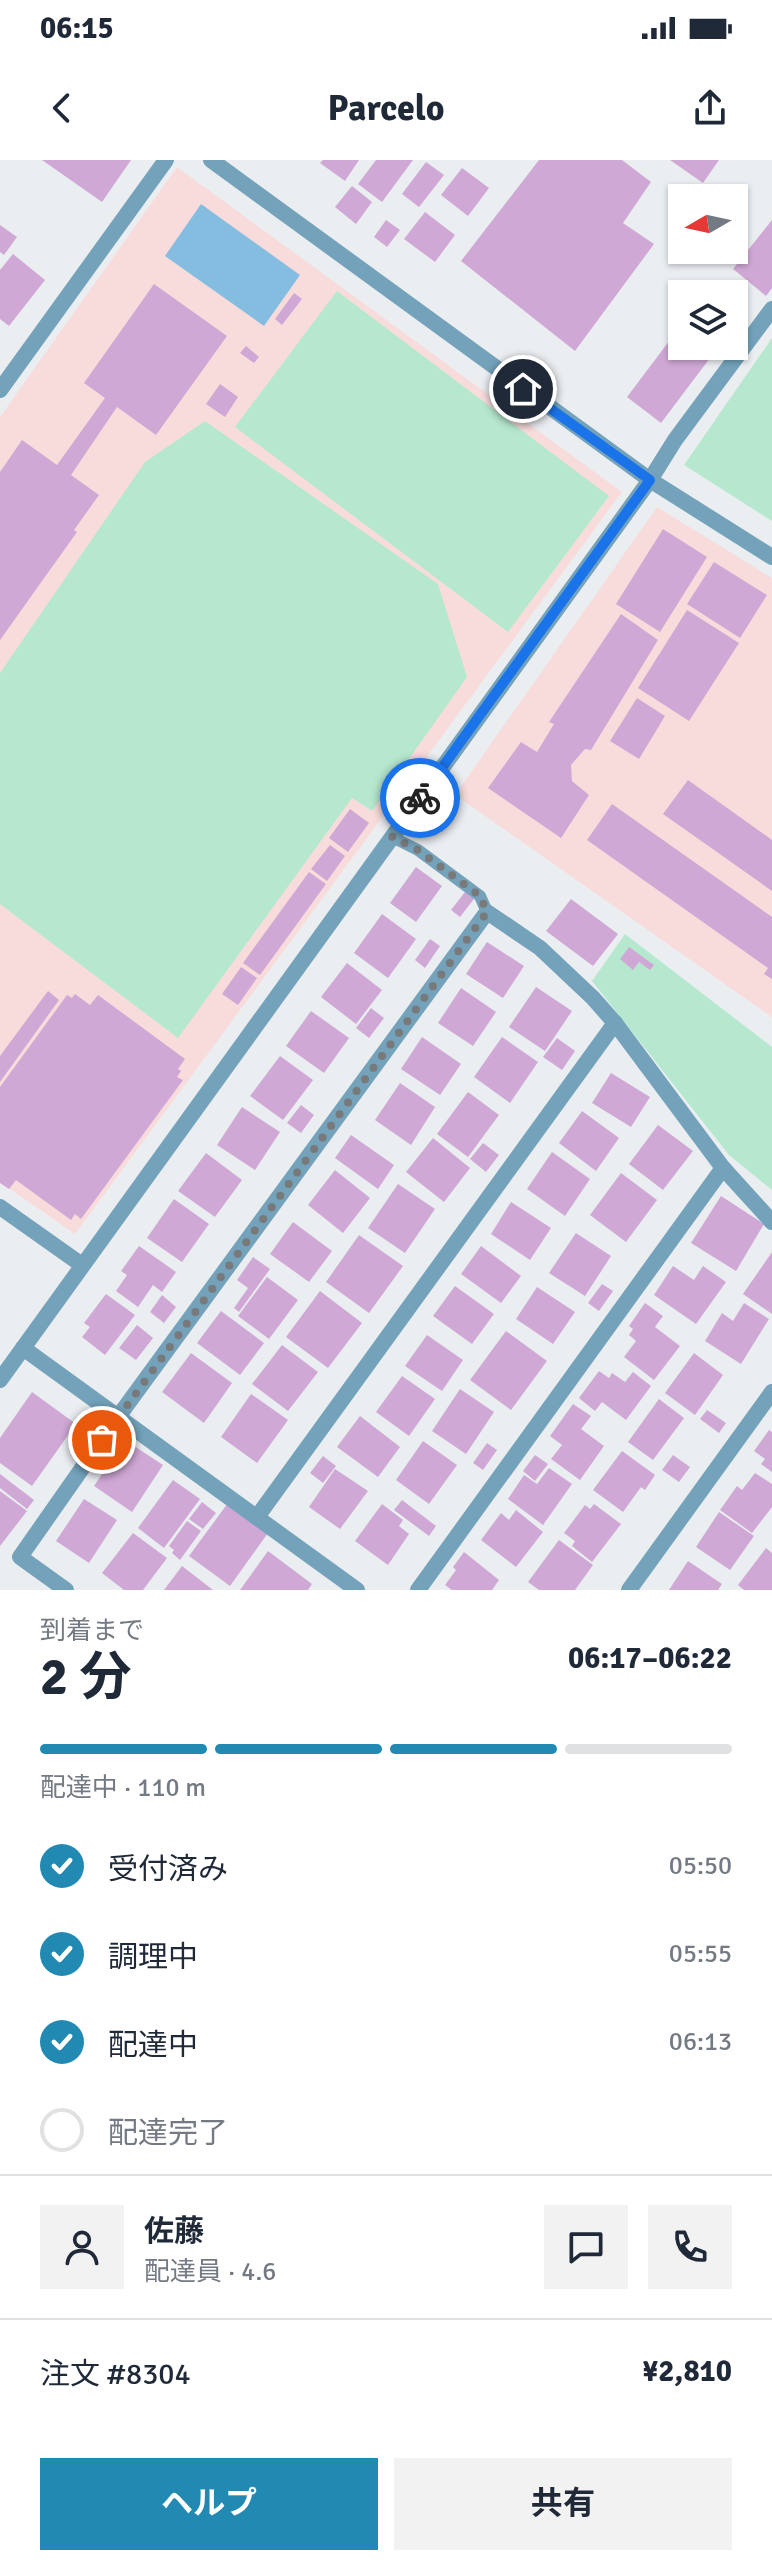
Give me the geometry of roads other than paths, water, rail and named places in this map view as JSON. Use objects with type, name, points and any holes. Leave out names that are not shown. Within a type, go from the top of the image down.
[{"type":"street","points":[[0,390],[166,160]]},
{"type":"street","points":[[211,160],[650,480],[772,557]]},
{"type":"street","points":[[0,1380],[772,309]]},
{"type":"street","points":[[66,1590],[20,1557],[118,1417],[487,912],[540,948],[593,998],[723,1168],[772,1222]]},
{"type":"street","points":[[257,1517],[615,1023]]},
{"type":"street","points":[[418,1590],[723,1168]]},
{"type":"street","points":[[0,1207],[82,1265]]},
{"type":"street","points":[[23,1348],[357,1590]]},
{"type":"street","points":[[629,1590],[772,1392]]},
{"type":"lane","points":[[392,837],[418,850],[480,896],[487,912]]},
{"type":"water","points":[[201,204],[300,275],[264,326],[165,256]]}]
